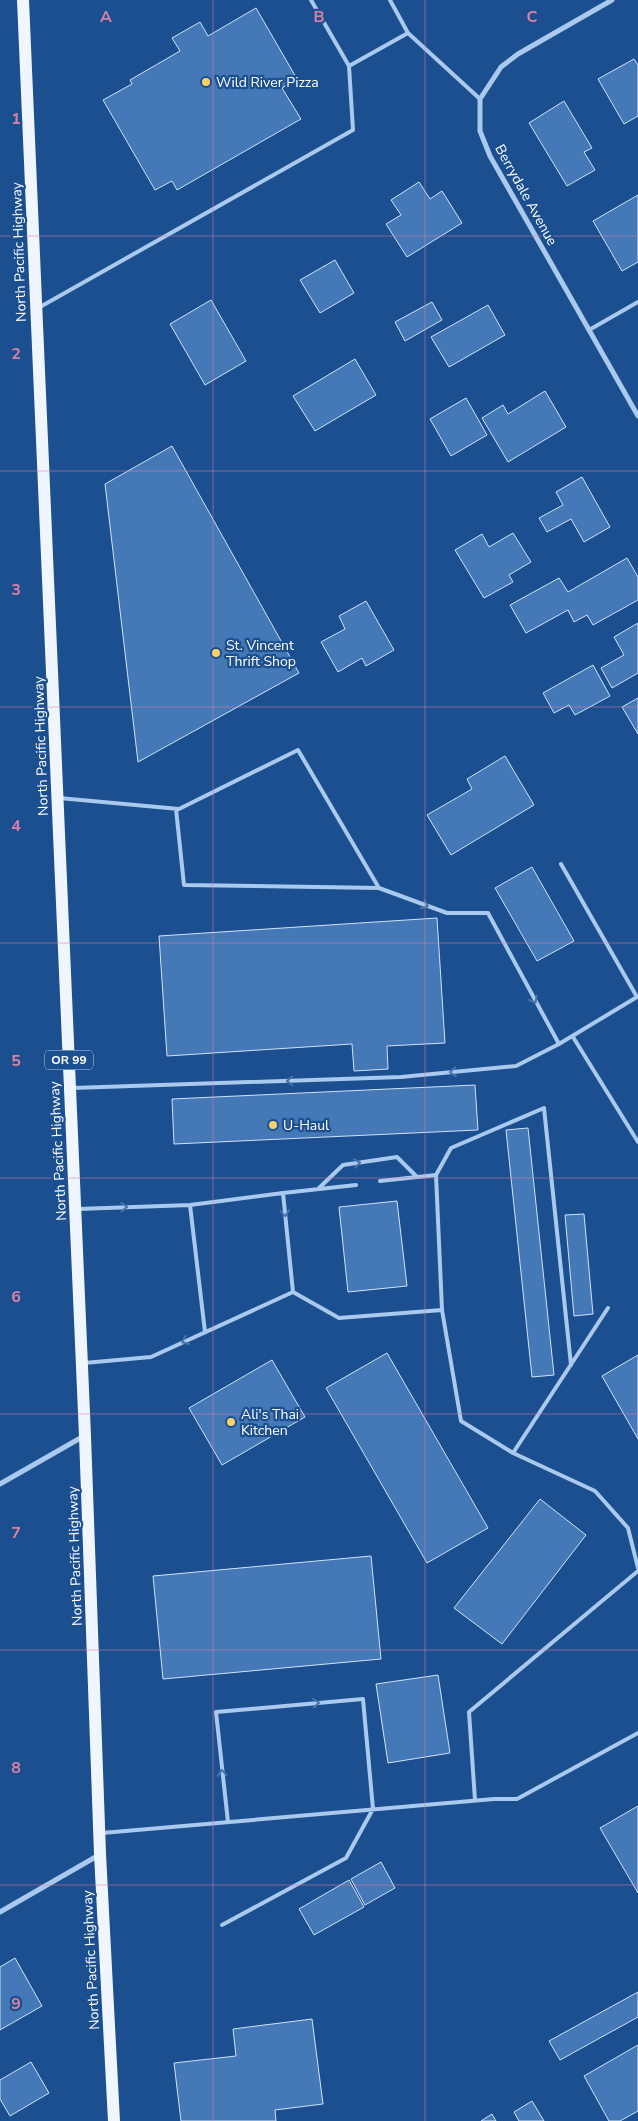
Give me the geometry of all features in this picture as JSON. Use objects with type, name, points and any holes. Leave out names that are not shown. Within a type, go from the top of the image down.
[{"type":"main road","name":"North Pacific Highway","points":[[24,0],[76,1209],[100,1854],[114,2121]]},
{"type":"street","points":[[480,99],[501,68],[518,54],[612,0]]},
{"type":"street","name":"Berrydale Avenue","points":[[480,99],[480,131],[490,156],[638,416]]},
{"type":"street","points":[[0,1484],[85,1436]]},
{"type":"street","points":[[0,1912],[100,1854]]},
{"type":"lane","points":[[36,309],[353,130],[349,66],[311,0]]},
{"type":"lane","points":[[390,0],[408,33],[480,99]]},
{"type":"lane","points":[[349,66],[408,33]]},
{"type":"lane","points":[[589,330],[638,302]]},
{"type":"lane","points":[[58,798],[176,809],[298,750],[379,888]]},
{"type":"lane","points":[[176,809],[184,885],[379,888],[447,913],[488,913],[559,1044]]},
{"type":"lane","points":[[70,1088],[401,1077],[516,1066],[573,1037],[637,998],[561,864]]},
{"type":"lane","points":[[573,1037],[638,1142]]},
{"type":"lane","points":[[476,1800],[469,1712],[638,1570],[628,1528],[595,1491],[513,1453],[461,1420],[442,1310],[436,1176],[451,1148],[544,1108],[571,1365]]},
{"type":"lane","points":[[318,1189],[343,1165],[397,1157],[417,1177]]},
{"type":"lane","points":[[380,1181],[436,1176]]},
{"type":"lane","points":[[76,1209],[190,1205],[356,1185]]},
{"type":"lane","points":[[283,1193],[293,1292]]},
{"type":"lane","points":[[190,1205],[205,1332]]},
{"type":"lane","points":[[293,1292],[339,1318],[442,1310]]},
{"type":"lane","points":[[82,1363],[151,1357],[293,1292]]},
{"type":"lane","points":[[513,1453],[608,1308]]},
{"type":"lane","points":[[222,1925],[346,1858],[373,1809],[363,1699],[216,1712],[228,1822]]},
{"type":"lane","points":[[100,1833],[476,1800],[517,1799],[638,1733]]},
{"type":"building","points":[[256,8],[297,79],[282,88],[301,119],[177,190],[172,181],[155,190],[103,100],[132,84],[130,80],[180,51],[172,38],[200,22],[208,36]]},
{"type":"building","points":[[634,59],[638,65],[638,116],[624,124],[598,79]]},
{"type":"building","points":[[564,101],[592,148],[584,152],[595,170],[567,186],[529,123]]},
{"type":"building","points":[[419,182],[430,199],[442,191],[462,223],[407,257],[386,224],[401,215],[391,200]]},
{"type":"building","points":[[638,195],[638,262],[622,271],[593,221]]},
{"type":"building","points":[[335,260],[354,293],[320,313],[300,280]]},
{"type":"building","points":[[211,300],[246,361],[205,385],[170,324]]},
{"type":"building","points":[[432,302],[442,320],[405,341],[395,322]]},
{"type":"building","points":[[488,305],[505,335],[449,367],[431,337]]},
{"type":"building","points":[[355,359],[376,395],[315,431],[293,396]]},
{"type":"building","points":[[545,391],[566,427],[508,462],[482,418],[503,405],[508,414]]},
{"type":"building","points":[[466,398],[487,435],[451,456],[430,419]]},
{"type":"building","points":[[172,446],[299,673],[138,762],[105,484]]},
{"type":"building","points":[[582,477],[610,527],[584,542],[571,519],[547,532],[539,518],[563,505],[556,492]]},
{"type":"building","points":[[513,533],[531,562],[509,575],[513,582],[484,598],[455,550],[482,534],[489,547]]},
{"type":"building","points":[[627,558],[638,577],[638,600],[593,625],[587,615],[574,622],[568,610],[526,633],[510,605],[559,578],[568,592]]},
{"type":"building","points":[[366,601],[394,650],[366,666],[362,658],[338,672],[321,642],[345,629],[339,616]]},
{"type":"building","points":[[638,623],[638,673],[612,688],[601,668],[624,655],[614,637]]},
{"type":"building","points":[[593,665],[610,696],[575,715],[569,705],[554,713],[543,693]]},
{"type":"building","points":[[638,698],[638,734],[622,707]]},
{"type":"building","points":[[505,756],[534,805],[451,855],[427,815],[472,789],[467,779]]},
{"type":"building","points":[[532,867],[574,941],[537,961],[495,888]]},
{"type":"building","points":[[437,918],[445,1043],[387,1046],[388,1069],[354,1071],[352,1044],[167,1056],[159,936]]},
{"type":"building","points":[[475,1085],[478,1130],[174,1144],[172,1099]]},
{"type":"building","points":[[528,1128],[554,1375],[532,1377],[506,1130]]},
{"type":"building","points":[[397,1201],[407,1286],[348,1292],[339,1207]]},
{"type":"building","points":[[584,1214],[593,1314],[574,1316],[565,1215]]},
{"type":"building","points":[[387,1353],[488,1528],[427,1563],[326,1388]]},
{"type":"building","points":[[638,1355],[638,1439],[602,1376]]},
{"type":"building","points":[[272,1360],[305,1417],[222,1465],[189,1408]]},
{"type":"building","points":[[540,1499],[586,1535],[502,1644],[454,1608]]},
{"type":"building","points":[[371,1556],[381,1659],[163,1679],[153,1576]]},
{"type":"building","points":[[438,1675],[450,1753],[388,1763],[376,1684]]},
{"type":"building","points":[[638,1806],[638,1893],[600,1828]]},
{"type":"building","points":[[381,1862],[395,1888],[365,1905],[351,1879]]},
{"type":"building","points":[[349,1880],[364,1907],[314,1935],[299,1909]]},
{"type":"building","points":[[15,1958],[42,2006],[0,2030],[0,1967]]},
{"type":"building","points":[[638,1992],[638,2017],[560,2060],[549,2041]]},
{"type":"building","points":[[312,2019],[323,2104],[275,2110],[276,2121],[181,2121],[174,2063],[236,2056],[233,2029]]},
{"type":"building","points":[[638,2045],[638,2111],[620,2121],[609,2121],[584,2076]]},
{"type":"building","points":[[31,2062],[49,2093],[10,2116],[0,2099],[0,2080]]},
{"type":"building","points":[[532,2101],[544,2121],[519,2121],[514,2112]]},
{"type":"building","points":[[492,2114],[496,2121],[481,2121]]},
{"type":"place","name":"Wild River Pizza","points":[[206,82]]},
{"type":"place","name":"St. Vincent Thrift Shop","points":[[216,653]]},
{"type":"place","name":"U-Haul","points":[[273,1125]]},
{"type":"place","name":"Ali's Thai Kitchen","points":[[231,1422]]}]
